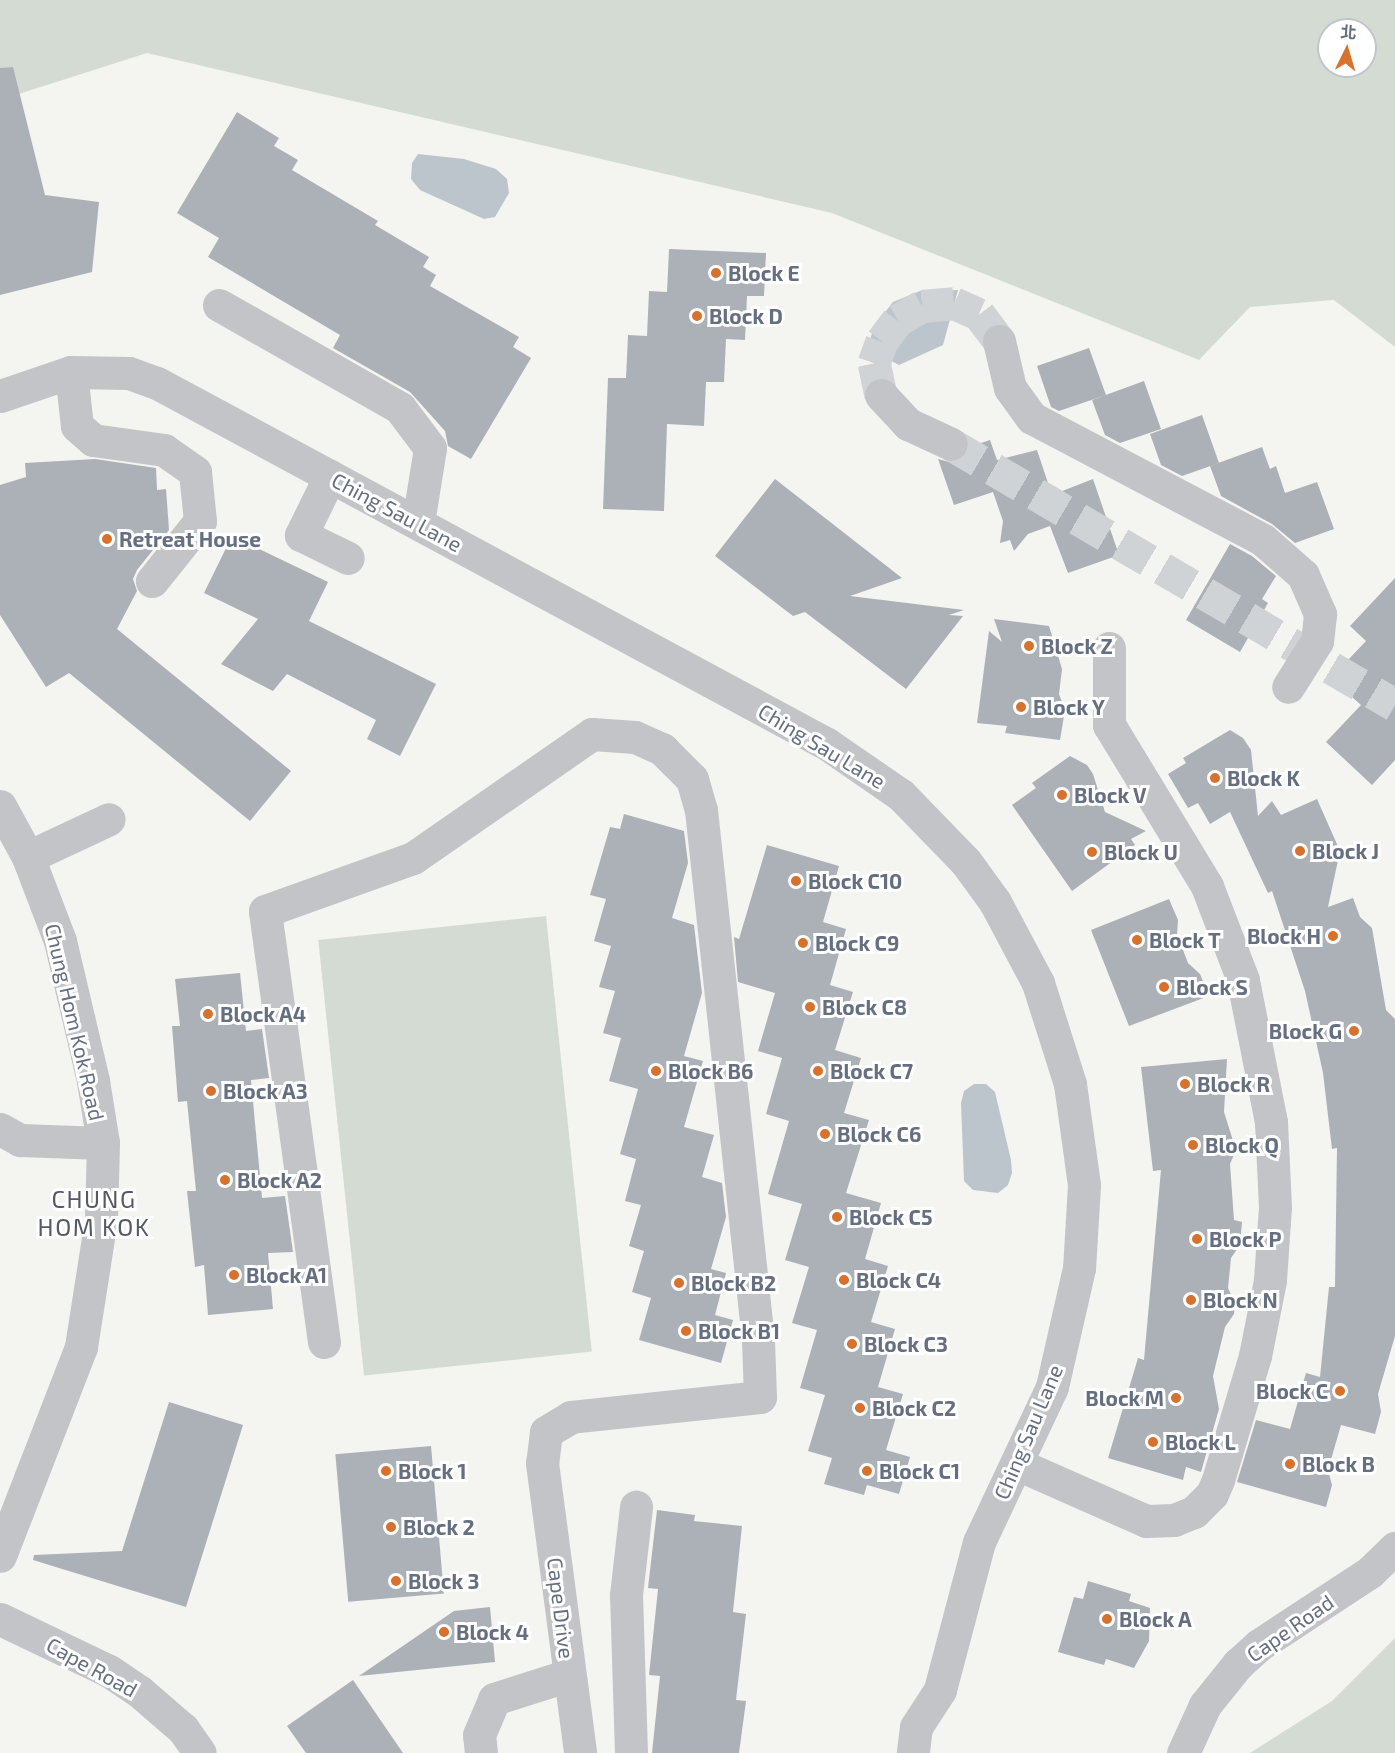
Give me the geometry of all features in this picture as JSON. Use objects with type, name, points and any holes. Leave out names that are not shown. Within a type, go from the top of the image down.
[{"type":"street","points":[[219,305],[400,408],[430,448],[418,523]]},
{"type":"street","points":[[999,341],[1010,388],[1032,418],[1263,540],[1303,575],[1320,614],[1317,641],[1288,687]]},
{"type":"street","points":[[70,372],[77,426],[93,440],[164,450],[195,472],[200,521],[152,581]]},
{"type":"street","name":"Ching Sau Lane","points":[[0,396],[70,372],[129,373],[157,383],[865,768],[933,824],[995,902],[1018,939],[1056,1032],[1070,1084],[1084,1185],[1079,1268],[1063,1350],[1017,1464],[979,1542],[940,1690],[916,1727],[913,1753]]},
{"type":"street","points":[[881,395],[908,424],[951,444]]},
{"type":"street","points":[[330,476],[301,535],[348,558]]},
{"type":"street","points":[[1017,1464],[1146,1521],[1174,1520],[1194,1512],[1212,1494],[1218,1480],[1257,1346],[1270,1280],[1275,1207],[1271,1122],[1243,980],[1207,886],[1109,725],[1109,648]]},
{"type":"street","name":"Cape Drive","points":[[324,1342],[265,911],[413,858],[592,734],[635,737],[662,749],[692,779],[701,810],[758,1340],[760,1397],[570,1417],[546,1432],[542,1463],[579,1753]]},
{"type":"street","name":"Chung Hom Kok Road","points":[[0,806],[28,858],[60,941],[93,1081],[103,1143],[101,1219],[81,1347],[0,1556]]},
{"type":"street","points":[[28,858],[109,819]]},
{"type":"street","points":[[0,1129],[20,1140],[103,1143]]},
{"type":"street","points":[[631,1753],[626,1595],[636,1507]]},
{"type":"street","name":"Cape Road","points":[[1183,1753],[1205,1705],[1238,1664],[1259,1645],[1370,1572],[1395,1548]]},
{"type":"street","name":"Cape Road","points":[[0,1619],[109,1671],[141,1692],[183,1729],[200,1753]]},
{"type":"street","points":[[481,1753],[479,1735],[494,1698],[569,1676]]},
{"type":"shaded area","points":[[0,0],[1395,0],[1395,347],[1334,300],[1250,307],[1199,360],[832,213],[147,53],[0,100]]},
{"type":"shaded area","points":[[418,154],[464,159],[496,169],[507,179],[509,193],[495,217],[484,219],[420,190],[411,179],[412,163]]},
{"type":"shaded area","points":[[958,290],[943,345],[899,365],[867,348],[875,325],[893,302],[920,291]]},
{"type":"shaded area","points":[[546,916],[592,1352],[364,1376],[318,940]]},
{"type":"shaded area","points":[[974,1084],[986,1084],[995,1092],[1011,1160],[1012,1173],[1008,1185],[998,1193],[973,1190],[964,1181],[961,1103],[964,1091]]},
{"type":"shaded area","points":[[1395,1638],[1395,1753],[1250,1753],[1332,1701]]},
{"type":"building","points":[[13,67],[45,195],[99,202],[92,272],[0,295],[0,68]]},
{"type":"building","points":[[237,112],[279,138],[274,146],[298,160],[292,170],[378,221],[375,225],[429,257],[423,267],[436,275],[430,286],[519,337],[513,347],[531,358],[471,459],[448,446],[445,431],[410,392],[333,348],[340,335],[208,257],[219,238],[177,213]]},
{"type":"building","points":[[669,249],[766,253],[764,296],[747,296],[745,340],[726,339],[724,382],[706,382],[704,426],[667,424],[664,511],[603,509],[608,378],[626,378],[628,335],[647,336],[649,291],[667,292]]},
{"type":"building","points":[[1089,348],[1106,395],[1059,411],[1051,407],[1037,366]]},
{"type":"building","points":[[1144,381],[1161,429],[1120,443],[1105,435],[1092,400]]},
{"type":"building","points":[[1202,415],[1219,463],[1182,476],[1161,465],[1150,434]]},
{"type":"building","points":[[990,440],[997,460],[1037,450],[1052,495],[1093,479],[1119,555],[1068,573],[1050,526],[1028,534],[1014,551],[1010,540],[1000,543],[1003,521],[993,492],[954,505],[938,459],[953,463],[962,459],[969,447]]},
{"type":"building","points":[[1262,447],[1270,469],[1276,466],[1285,493],[1317,482],[1334,529],[1295,543],[1272,524],[1221,496],[1210,466]]},
{"type":"building","points":[[95,459],[156,468],[157,490],[166,489],[169,530],[137,570],[133,579],[137,591],[117,629],[291,771],[250,821],[69,673],[46,687],[0,615],[0,485],[26,477],[25,463]]},
{"type":"building","points":[[775,479],[902,578],[850,596],[964,610],[949,615],[963,616],[906,689],[805,612],[793,616],[715,556]]},
{"type":"building","points":[[232,536],[328,582],[309,621],[436,684],[400,756],[367,739],[376,720],[287,674],[273,691],[221,664],[258,619],[204,593]]},
{"type":"building","points":[[1230,544],[1252,556],[1276,576],[1262,599],[1268,603],[1240,652],[1186,620]]},
{"type":"building","points":[[1395,578],[1395,760],[1372,785],[1326,742],[1361,705],[1331,678],[1366,641],[1350,626]]},
{"type":"building","points":[[994,619],[1049,626],[1062,669],[1059,694],[1065,710],[1060,740],[1005,733],[1007,726],[977,723],[989,631],[1002,642]]},
{"type":"building","points":[[1230,730],[1243,738],[1251,750],[1258,816],[1272,801],[1281,815],[1317,799],[1340,851],[1328,907],[1353,898],[1360,917],[1372,928],[1386,1010],[1395,1019],[1395,1336],[1378,1394],[1381,1412],[1375,1434],[1341,1425],[1328,1470],[1332,1485],[1326,1507],[1237,1482],[1256,1420],[1290,1429],[1306,1373],[1320,1377],[1329,1287],[1335,1287],[1337,1148],[1332,1149],[1323,1073],[1305,991],[1272,891],[1268,893],[1230,812],[1210,824],[1198,803],[1188,808],[1168,774],[1186,763],[1183,758]]},
{"type":"building","points":[[1070,756],[1087,765],[1093,774],[1105,812],[1146,831],[1131,839],[1135,845],[1072,891],[1012,805],[1036,788],[1032,783]]},
{"type":"building","points":[[624,814],[684,831],[688,863],[672,918],[694,925],[702,993],[684,1056],[703,1061],[684,1127],[714,1135],[702,1177],[722,1183],[726,1217],[711,1269],[726,1273],[715,1315],[733,1320],[721,1363],[639,1340],[651,1298],[632,1292],[644,1251],[629,1246],[641,1205],[625,1201],[636,1159],[620,1154],[638,1089],[609,1081],[621,1038],[603,1033],[615,991],[599,987],[611,946],[594,941],[606,899],[590,895],[610,827],[620,829]]},
{"type":"building","points":[[767,845],[839,866],[823,922],[846,929],[830,985],[853,992],[835,1050],[861,1058],[844,1113],[869,1120],[846,1193],[881,1203],[865,1259],[888,1266],[871,1322],[895,1329],[878,1387],[903,1394],[886,1450],[910,1457],[899,1494],[867,1485],[864,1495],[824,1484],[832,1458],[808,1451],[825,1395],[800,1388],[817,1330],[792,1323],[809,1267],[785,1260],[802,1204],[768,1194],[789,1121],[766,1114],[782,1058],[758,1051],[775,993],[738,982],[734,937],[739,939]]},
{"type":"building","points":[[1169,899],[1178,920],[1177,935],[1188,963],[1200,974],[1209,996],[1129,1026],[1091,930]]},
{"type":"building","points":[[240,973],[246,1031],[262,1029],[269,1078],[251,1080],[262,1198],[285,1196],[293,1252],[268,1253],[273,1309],[208,1315],[204,1265],[195,1267],[187,1191],[196,1191],[187,1101],[178,1102],[172,1026],[180,1026],[175,979]]},
{"type":"building","points":[[1227,1059],[1224,1112],[1236,1150],[1230,1164],[1234,1220],[1242,1222],[1240,1245],[1231,1258],[1228,1288],[1235,1303],[1234,1314],[1225,1327],[1213,1376],[1219,1409],[1201,1472],[1186,1467],[1183,1480],[1108,1458],[1138,1358],[1144,1360],[1161,1170],[1153,1171],[1141,1067]]},
{"type":"building","points":[[169,1402],[243,1425],[186,1607],[33,1560],[34,1555],[122,1551]]},
{"type":"building","points":[[431,1446],[444,1593],[348,1602],[335,1454]]},
{"type":"building","points":[[657,1510],[695,1515],[694,1521],[742,1526],[733,1612],[746,1614],[736,1700],[746,1701],[739,1753],[652,1753],[660,1676],[649,1675],[658,1589],[648,1588]]},
{"type":"building","name":"Block A","points":[[1088,1581],[1131,1594],[1129,1601],[1150,1608],[1149,1641],[1134,1668],[1106,1659],[1104,1665],[1058,1652],[1074,1597],[1083,1599]]},
{"type":"building","name":"Block 4","points":[[490,1607],[495,1662],[359,1676],[454,1611]]},
{"type":"building","points":[[353,1680],[403,1753],[306,1753],[287,1726]]},
{"type":"tunnel","points":[[881,395],[874,363],[882,341],[898,320],[922,306],[954,303],[979,314],[999,341]]},
{"type":"tunnel","points":[[951,444],[1395,705]]},
{"type":"place","name":"Block E","points":[[716,273]]},
{"type":"place","name":"Block D","points":[[697,316]]},
{"type":"place","name":"Retreat House","points":[[107,539]]},
{"type":"place","name":"Block Z","points":[[1029,646]]},
{"type":"place","name":"Block Y","points":[[1021,707]]},
{"type":"place","name":"Block K","points":[[1215,778]]},
{"type":"place","name":"Block V","points":[[1062,795]]},
{"type":"place","name":"Block J","points":[[1300,851]]},
{"type":"place","name":"Block U","points":[[1092,852]]},
{"type":"place","name":"Block C10","points":[[796,881]]},
{"type":"place","name":"Block H","points":[[1333,936]]},
{"type":"place","name":"Block T","points":[[1137,940]]},
{"type":"place","name":"Block C9","points":[[803,943]]},
{"type":"place","name":"Block S","points":[[1164,987]]},
{"type":"place","name":"Block C8","points":[[810,1007]]},
{"type":"place","name":"Block A4","points":[[208,1014]]},
{"type":"place","name":"Block G","points":[[1354,1031]]},
{"type":"place","name":"Block B6","points":[[656,1071]]},
{"type":"place","name":"Block C7","points":[[818,1071]]},
{"type":"place","name":"Block R","points":[[1185,1084]]},
{"type":"place","name":"Block A3","points":[[211,1091]]},
{"type":"place","name":"Block C6","points":[[825,1134]]},
{"type":"place","name":"Block Q","points":[[1193,1145]]},
{"type":"place","name":"Block A2","points":[[225,1180]]},
{"type":"place","name":"Block C5","points":[[837,1217]]},
{"type":"place","name":"Block P","points":[[1197,1239]]},
{"type":"place","name":"Block A1","points":[[234,1275]]},
{"type":"place","name":"Block C4","points":[[844,1280]]},
{"type":"place","name":"Block B2","points":[[679,1283]]},
{"type":"place","name":"Block N","points":[[1191,1300]]},
{"type":"place","name":"Block B1","points":[[686,1331]]},
{"type":"place","name":"Block C3","points":[[852,1344]]},
{"type":"place","name":"Block C","points":[[1340,1391]]},
{"type":"place","name":"Block M","points":[[1176,1398]]},
{"type":"place","name":"Block C2","points":[[860,1408]]},
{"type":"place","name":"Block L","points":[[1153,1442]]},
{"type":"place","name":"Block B","points":[[1290,1464]]},
{"type":"place","name":"Block 1","points":[[386,1471]]},
{"type":"place","name":"Block C1","points":[[867,1471]]},
{"type":"place","name":"Block 2","points":[[391,1527]]},
{"type":"place","name":"Block 3","points":[[396,1581]]},
{"type":"place","name":"Block A","points":[[1107,1619]]},
{"type":"place","name":"Block 4","points":[[444,1632]]},
{"type":"district","name":"CHUNG HOM KOK","points":[[94,1213]]}]
